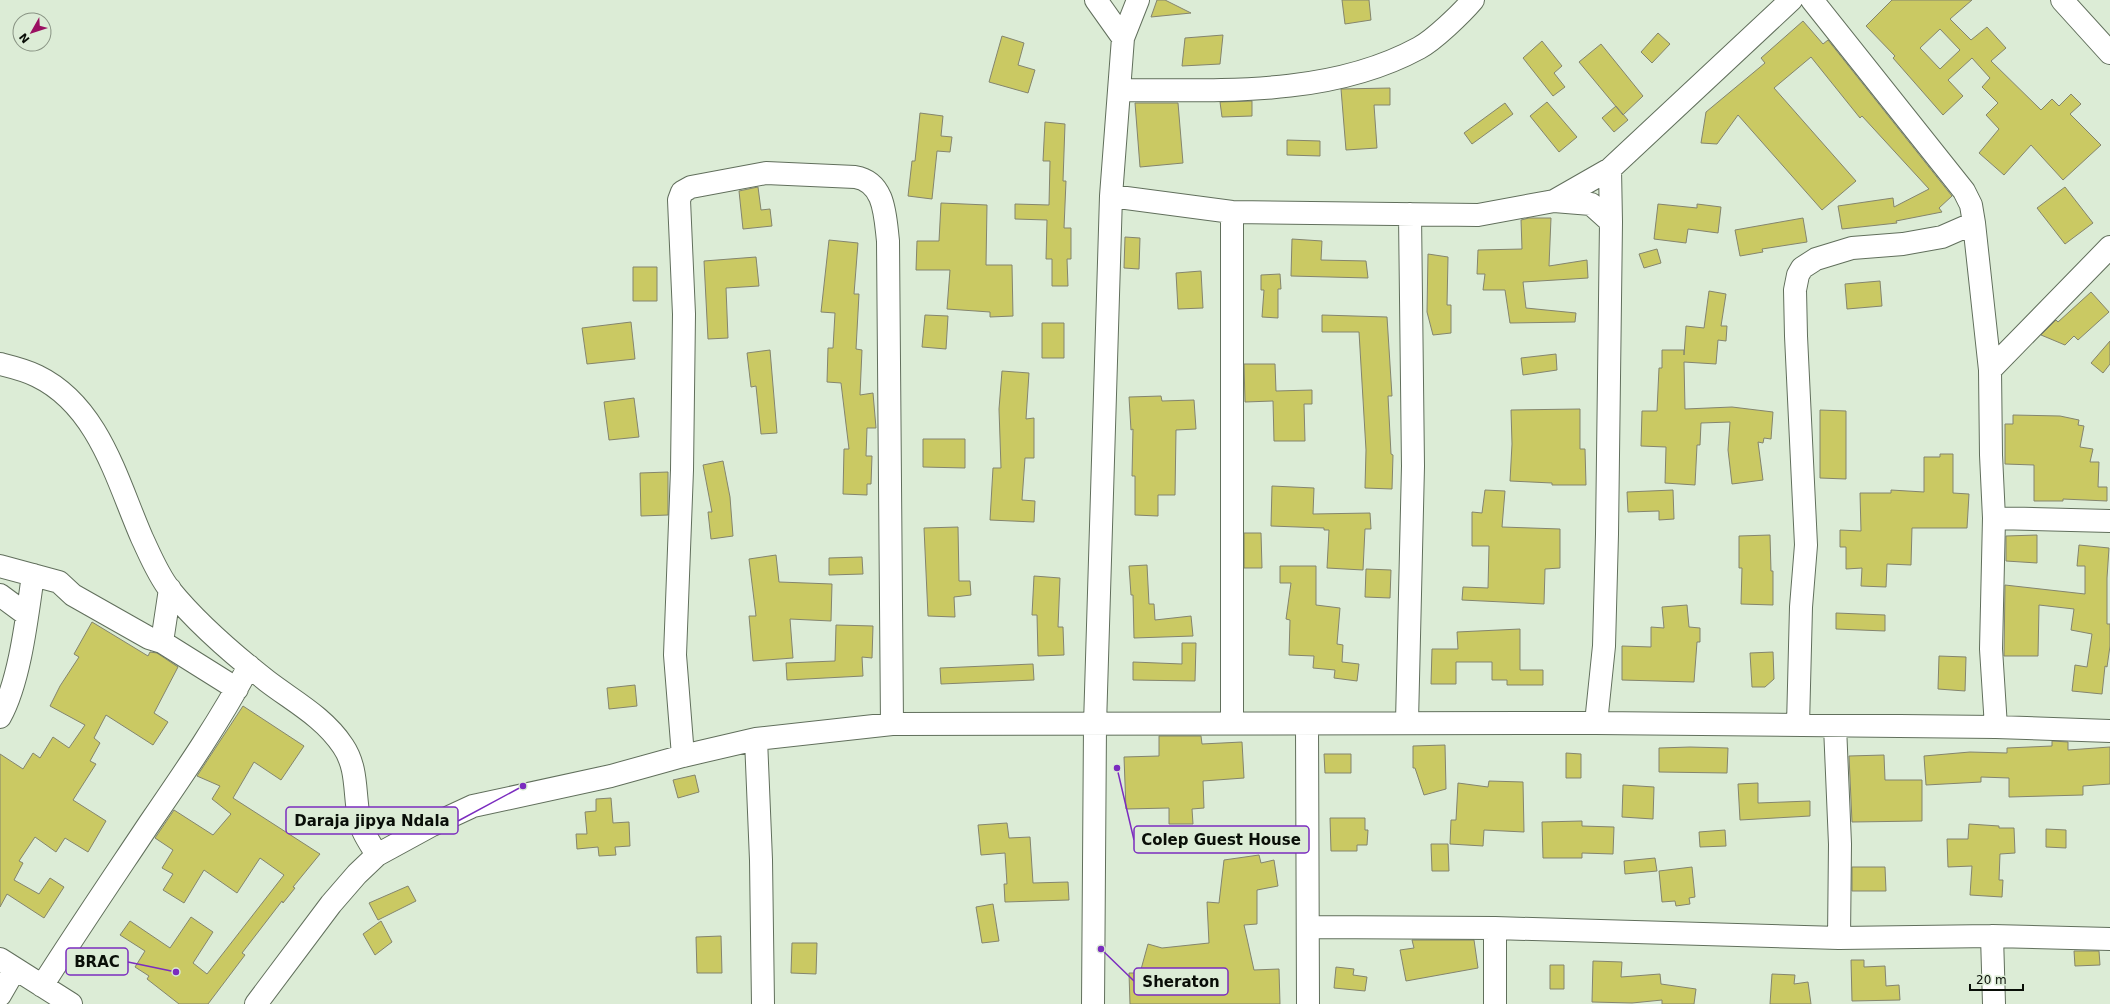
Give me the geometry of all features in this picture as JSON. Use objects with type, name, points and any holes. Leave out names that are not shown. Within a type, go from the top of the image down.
[{"type":"street","points":[[1096,0],[1123,38]]},
{"type":"street","points":[[1092,1004],[1095,725],[1110,196],[1120,90],[1123,38],[1138,0]]},
{"type":"street","points":[[1120,90],[1215,90],[1276,86],[1352,75],[1375,69],[1421,47],[1474,0]]},
{"type":"street","points":[[1554,201],[1610,169],[1791,0]]},
{"type":"street","points":[[1812,0],[1964,191],[1970,205],[1974,223],[1990,370],[1991,455],[1994,518],[1991,649],[1996,727]]},
{"type":"street","points":[[2062,0],[2110,53]]},
{"type":"street","points":[[1596,723],[1605,624],[1611,222],[1610,169]]},
{"type":"street","points":[[683,756],[675,655],[682,478],[684,314],[679,200],[681,194],[691,188],[722,180],[766,173],[855,177],[868,181],[879,195],[885,219],[888,241],[892,724]]},
{"type":"street","points":[[1110,196],[1232,212],[1478,215],[1554,201],[1592,204],[1611,222]]},
{"type":"street","points":[[1232,212],[1232,723]]},
{"type":"street","points":[[1407,722],[1413,466],[1410,214]]},
{"type":"street","points":[[1798,726],[1806,545],[1796,336],[1795,290],[1798,275],[1802,268],[1816,259],[1852,248],[1903,244],[1942,237],[1974,223]]},
{"type":"street","points":[[1990,370],[2110,246]]},
{"type":"street","points":[[0,364],[37,376],[49,383],[73,403],[96,432],[145,543],[170,589],[220,641],[249,666],[325,724],[344,746],[350,757],[355,775],[359,818],[363,832],[377,855]]},
{"type":"street","points":[[1994,518],[2110,521]]},
{"type":"street","points":[[0,566],[62,584],[73,595],[150,638],[162,642],[237,689]]},
{"type":"street","points":[[0,717],[10,696],[27,615],[33,575]]},
{"type":"street","points":[[162,642],[170,589]]},
{"type":"street","points":[[0,594],[27,615]]},
{"type":"street","points":[[42,986],[90,911],[186,769],[237,689],[249,666]]},
{"type":"street","points":[[256,1004],[331,904],[357,874],[377,855],[432,825],[473,806],[611,776],[683,756],[756,739],[892,724],[1095,725],[1407,722],[1596,723],[1996,727],[2110,731]]},
{"type":"street","points":[[1307,724],[1309,928],[1308,1004]]},
{"type":"street","points":[[1835,726],[1840,844],[1839,938]]},
{"type":"street","points":[[756,739],[761,860],[763,1004]]},
{"type":"street","points":[[1309,928],[1495,928],[1839,938],[1992,936],[2110,939]]},
{"type":"street","points":[[1495,928],[1495,1004]]},
{"type":"street","points":[[1992,936],[1994,1004]]},
{"type":"street","points":[[0,995],[7,964],[71,1004]]},
{"type":"building","points":[[1157,0],[1165,0],[1191,13],[1151,17]]},
{"type":"building","points":[[1342,0],[1369,0],[1371,20],[1345,24]]},
{"type":"building","points":[[1892,0],[1972,0],[1950,19],[1971,40],[1987,27],[2006,48],[1991,61],[2041,110],[2052,99],[2059,106],[2071,94],[2081,104],[2070,114],[2101,145],[2063,180],[2031,145],[2004,175],[1979,153],[1999,129],[1986,115],[1998,103],[1982,87],[1990,78],[1972,58],[1948,80],[1963,96],[1943,115],[1893,58],[1895,56],[1866,26]],"holes":[[[1940,29],[1960,50],[1940,69],[1920,48]]]},
{"type":"building","points":[[1803,21],[1823,44],[1828,40],[1952,196],[1939,208],[1942,212],[1896,221],[1897,223],[1842,229],[1838,206],[1893,198],[1894,207],[1929,189],[1862,116],[1860,118],[1811,57],[1774,88],[1856,181],[1822,210],[1738,115],[1717,144],[1701,143],[1706,112],[1765,63],[1761,58]]},
{"type":"building","points":[[1658,33],[1670,44],[1652,63],[1641,52]]},
{"type":"building","points":[[1223,35],[1220,64],[1182,66],[1185,38]]},
{"type":"building","points":[[1002,36],[1024,43],[1018,65],[1035,70],[1028,93],[989,82]]},
{"type":"building","points":[[1542,41],[1562,66],[1554,73],[1565,87],[1553,96],[1523,58]]},
{"type":"building","points":[[1601,44],[1643,96],[1623,115],[1579,62]]},
{"type":"building","points":[[1390,88],[1390,105],[1374,105],[1377,148],[1346,150],[1341,89]]},
{"type":"building","points":[[1252,101],[1252,116],[1222,117],[1220,102]]},
{"type":"building","points":[[1547,102],[1577,137],[1559,152],[1530,116]]},
{"type":"building","points":[[1135,103],[1178,103],[1183,163],[1140,167]]},
{"type":"building","points":[[1505,103],[1513,114],[1472,144],[1464,133]]},
{"type":"building","points":[[1616,106],[1628,120],[1614,132],[1602,118]]},
{"type":"building","points":[[920,113],[943,116],[941,136],[952,137],[950,152],[937,151],[932,199],[908,196],[912,161],[915,161]]},
{"type":"building","points":[[1045,122],[1065,124],[1063,181],[1066,181],[1064,228],[1071,228],[1071,259],[1067,259],[1068,286],[1052,286],[1052,259],[1046,259],[1047,220],[1015,219],[1015,204],[1049,205],[1050,161],[1043,161]]},
{"type":"building","points":[[1287,140],[1320,141],[1320,156],[1287,155]]},
{"type":"building","points":[[758,187],[761,210],[770,209],[772,226],[743,229],[739,191]]},
{"type":"building","points":[[2065,187],[2093,223],[2065,244],[2037,208]]},
{"type":"building","points":[[941,203],[987,205],[986,265],[1012,265],[1013,316],[990,317],[990,312],[947,309],[950,270],[916,270],[917,241],[939,241]]},
{"type":"building","points":[[1658,204],[1697,208],[1697,204],[1721,207],[1718,233],[1688,229],[1686,243],[1654,239]]},
{"type":"building","points":[[1529,218],[1551,218],[1549,266],[1587,260],[1588,278],[1523,282],[1526,308],[1576,313],[1575,322],[1510,323],[1505,290],[1483,290],[1485,274],[1477,274],[1478,250],[1522,249],[1521,220]]},
{"type":"building","points":[[1803,218],[1807,242],[1762,249],[1763,252],[1740,256],[1735,230]]},
{"type":"building","points":[[1125,237],[1140,238],[1139,269],[1124,268]]},
{"type":"building","points":[[1292,239],[1322,241],[1321,260],[1366,261],[1368,278],[1291,276]]},
{"type":"building","points":[[829,240],[858,243],[854,294],[859,294],[856,349],[862,350],[860,395],[873,393],[876,428],[867,428],[866,456],[872,456],[871,484],[867,484],[867,495],[843,494],[844,449],[849,449],[841,383],[827,382],[828,348],[833,348],[835,313],[821,312]]},
{"type":"building","points":[[1657,249],[1661,263],[1644,268],[1639,254]]},
{"type":"building","points":[[1428,254],[1448,257],[1447,305],[1451,305],[1451,333],[1433,335],[1427,312]]},
{"type":"building","points":[[756,257],[759,286],[726,288],[728,338],[708,339],[704,261]]},
{"type":"building","points":[[633,267],[657,267],[657,301],[633,301]]},
{"type":"building","points":[[1201,271],[1203,308],[1178,309],[1176,273]]},
{"type":"building","points":[[1280,274],[1281,289],[1278,289],[1278,318],[1262,317],[1264,290],[1261,290],[1261,275]]},
{"type":"building","points":[[1880,281],[1882,306],[1847,309],[1845,284]]},
{"type":"building","points":[[1709,291],[1726,294],[1721,326],[1727,326],[1726,341],[1718,340],[1716,364],[1684,362],[1685,409],[1732,407],[1773,412],[1771,439],[1764,438],[1763,443],[1758,442],[1763,480],[1732,484],[1728,450],[1730,422],[1701,423],[1700,445],[1697,445],[1695,485],[1665,483],[1666,447],[1641,446],[1642,411],[1657,411],[1659,368],[1662,368],[1662,350],[1684,350],[1684,355],[1686,326],[1704,328]]},
{"type":"building","points":[[2091,292],[2109,312],[2078,340],[2074,336],[2065,345],[2041,335],[2056,320],[2058,322]]},
{"type":"building","points":[[925,315],[948,316],[946,349],[922,347]]},
{"type":"building","points":[[1322,315],[1387,317],[1392,396],[1388,396],[1391,454],[1393,455],[1392,489],[1365,488],[1366,450],[1359,332],[1322,332]]},
{"type":"building","points":[[631,322],[635,359],[587,364],[582,328]]},
{"type":"building","points":[[1042,323],[1064,323],[1064,358],[1042,358]]},
{"type":"building","points":[[2110,341],[2110,364],[2103,373],[2091,363]]},
{"type":"building","points":[[770,350],[777,433],[761,434],[756,386],[751,387],[747,353]]},
{"type":"building","points":[[1556,354],[1557,370],[1523,375],[1521,358]]},
{"type":"building","points":[[1244,364],[1275,364],[1276,391],[1312,390],[1312,404],[1304,404],[1305,441],[1274,441],[1273,401],[1245,402]]},
{"type":"building","points":[[1002,371],[1029,373],[1026,419],[1034,418],[1034,458],[1025,458],[1022,500],[1035,501],[1034,522],[990,520],[993,468],[1001,468],[999,409]]},
{"type":"building","points":[[1161,396],[1162,401],[1194,400],[1196,429],[1176,430],[1175,495],[1158,495],[1158,516],[1135,515],[1135,476],[1132,476],[1133,429],[1131,430],[1129,397]]},
{"type":"building","points":[[634,398],[639,437],[609,440],[604,402]]},
{"type":"building","points":[[1580,409],[1580,449],[1585,449],[1586,485],[1552,485],[1552,483],[1510,481],[1512,444],[1511,410]]},
{"type":"building","points":[[1820,410],[1846,411],[1846,479],[1820,478]]},
{"type":"building","points":[[2013,415],[2060,416],[2079,420],[2078,425],[2084,426],[2080,447],[2093,449],[2090,462],[2099,462],[2098,487],[2107,487],[2107,501],[2063,499],[2063,501],[2034,501],[2034,465],[2005,464],[2005,424],[2013,424]]},
{"type":"building","points":[[923,439],[965,439],[965,468],[923,467]]},
{"type":"building","points":[[1940,454],[1953,454],[1953,493],[1969,494],[1967,528],[1912,528],[1911,565],[1887,564],[1886,587],[1861,586],[1862,568],[1846,569],[1846,547],[1840,547],[1840,530],[1861,531],[1860,493],[1891,493],[1891,490],[1924,492],[1924,457],[1940,457]]},
{"type":"building","points":[[723,461],[730,497],[733,536],[711,539],[708,512],[712,512],[703,465]]},
{"type":"building","points":[[668,472],[668,515],[641,516],[640,473]]},
{"type":"building","points":[[1272,486],[1314,488],[1313,514],[1370,513],[1371,529],[1365,529],[1363,570],[1327,568],[1329,530],[1324,530],[1324,528],[1271,526]]},
{"type":"building","points":[[1485,490],[1505,491],[1502,527],[1560,529],[1560,568],[1545,569],[1544,604],[1462,600],[1463,587],[1488,588],[1489,546],[1472,546],[1472,512],[1482,513]]},
{"type":"building","points":[[1673,490],[1674,519],[1659,520],[1659,511],[1628,512],[1627,492]]},
{"type":"building","points":[[958,527],[959,581],[970,581],[971,595],[954,597],[955,617],[928,616],[924,528]]},
{"type":"building","points":[[1244,533],[1261,533],[1262,568],[1244,568]]},
{"type":"building","points":[[1770,535],[1771,571],[1773,571],[1773,605],[1741,604],[1742,568],[1739,568],[1739,536]]},
{"type":"building","points":[[2037,535],[2037,563],[2006,561],[2006,536]]},
{"type":"building","points":[[2079,545],[2109,548],[2107,578],[2107,624],[2110,624],[2110,646],[2107,667],[2105,666],[2102,694],[2072,691],[2075,665],[2087,667],[2092,634],[2071,630],[2074,609],[2039,605],[2038,656],[2004,656],[2005,585],[2085,594],[2085,566],[2077,566]]},
{"type":"building","points":[[776,555],[779,582],[832,584],[831,621],[790,619],[793,658],[753,661],[749,616],[756,616],[749,559]]},
{"type":"building","points":[[862,557],[863,574],[829,575],[829,558]]},
{"type":"building","points":[[1147,565],[1149,604],[1154,604],[1155,620],[1191,616],[1193,636],[1134,638],[1133,595],[1131,595],[1129,566]]},
{"type":"building","points":[[1280,566],[1316,566],[1316,605],[1340,608],[1337,644],[1343,645],[1342,662],[1359,664],[1357,681],[1334,678],[1335,670],[1313,668],[1314,656],[1289,655],[1290,620],[1286,619],[1291,583],[1280,583]]},
{"type":"building","points":[[1366,569],[1391,570],[1390,598],[1365,597]]},
{"type":"building","points":[[1034,576],[1060,578],[1058,627],[1063,627],[1064,655],[1038,656],[1037,615],[1032,615]]},
{"type":"building","points":[[1687,605],[1689,627],[1700,628],[1700,642],[1697,642],[1694,682],[1622,680],[1622,646],[1651,647],[1651,627],[1664,628],[1662,607]]},
{"type":"building","points":[[1836,613],[1885,615],[1885,631],[1836,629]]},
{"type":"building","points":[[92,622],[148,656],[150,652],[157,653],[178,667],[154,713],[168,722],[153,745],[106,715],[94,738],[100,743],[90,761],[96,764],[73,800],[106,821],[88,852],[65,838],[56,852],[35,837],[19,861],[23,863],[14,880],[39,894],[50,878],[64,887],[44,918],[7,894],[0,907],[0,754],[23,769],[33,753],[40,758],[53,737],[69,748],[85,725],[50,706],[60,686],[79,657],[74,654]]},
{"type":"building","points":[[836,625],[873,626],[872,658],[862,657],[863,676],[787,680],[786,663],[835,661]]},
{"type":"building","points":[[1520,629],[1520,670],[1543,670],[1543,685],[1507,685],[1507,680],[1492,680],[1492,662],[1456,662],[1456,684],[1431,684],[1432,649],[1458,649],[1457,632]]},
{"type":"building","points":[[1182,643],[1196,643],[1195,681],[1133,680],[1133,662],[1182,664]]},
{"type":"building","points":[[1773,652],[1774,679],[1765,687],[1752,687],[1750,653]]},
{"type":"building","points":[[1939,656],[1966,657],[1965,691],[1938,689]]},
{"type":"building","points":[[1033,664],[1034,680],[941,684],[940,668]]},
{"type":"building","points":[[635,685],[637,706],[609,709],[607,688]]},
{"type":"building","points":[[243,706],[304,746],[281,780],[254,762],[233,798],[320,854],[293,887],[295,888],[283,903],[282,901],[242,953],[245,955],[208,1004],[179,1004],[147,979],[149,976],[135,967],[145,951],[120,935],[130,921],[170,948],[191,917],[213,932],[193,963],[207,974],[284,875],[260,858],[237,893],[204,870],[184,903],[163,890],[173,874],[162,868],[173,850],[155,838],[174,810],[213,835],[231,814],[212,799],[220,786],[197,776]]},
{"type":"building","points":[[1159,736],[1201,736],[1202,744],[1242,742],[1244,778],[1203,781],[1204,808],[1192,809],[1193,824],[1169,824],[1169,808],[1126,809],[1124,757],[1159,756]]},
{"type":"building","points":[[2052,741],[2068,742],[2068,750],[2110,747],[2110,784],[2083,786],[2083,795],[2009,797],[2009,778],[1981,777],[1981,782],[1926,785],[1924,756],[1970,752],[2007,753],[2007,748],[2052,746]]},
{"type":"building","points":[[1445,745],[1446,789],[1424,795],[1415,768],[1413,768],[1413,746]]},
{"type":"building","points":[[1659,748],[1728,748],[1727,773],[1659,772]]},
{"type":"building","points":[[1566,753],[1581,754],[1581,778],[1566,778]]},
{"type":"building","points":[[1324,754],[1351,754],[1351,773],[1325,773]]},
{"type":"building","points":[[1884,755],[1885,780],[1922,780],[1922,821],[1852,822],[1849,756]]},
{"type":"building","points":[[695,775],[699,792],[678,798],[673,780]]},
{"type":"building","points":[[1489,781],[1523,782],[1524,832],[1484,830],[1483,846],[1450,844],[1451,820],[1456,820],[1458,783],[1488,787]]},
{"type":"building","points":[[1758,783],[1758,803],[1810,801],[1810,816],[1740,820],[1738,784]]},
{"type":"building","points":[[1623,785],[1654,787],[1653,819],[1622,817]]},
{"type":"building","points":[[611,798],[613,823],[629,822],[630,846],[615,847],[616,855],[599,856],[598,847],[577,849],[576,834],[587,834],[585,812],[596,811],[596,799]]},
{"type":"building","points":[[1330,818],[1365,818],[1365,830],[1368,830],[1367,845],[1357,845],[1357,851],[1331,851]]},
{"type":"building","points":[[1582,821],[1582,826],[1614,827],[1613,854],[1582,853],[1582,858],[1543,858],[1542,822]]},
{"type":"building","points":[[1007,823],[1009,838],[1030,837],[1033,883],[1068,882],[1069,900],[1005,902],[1004,884],[1007,884],[1005,853],[981,855],[978,825]]},
{"type":"building","points":[[1969,824],[1999,826],[1999,828],[2014,828],[2015,853],[2000,854],[1999,880],[2003,880],[2002,897],[1970,895],[1972,866],[1948,867],[1947,839],[1968,839]]},
{"type":"building","points":[[2046,829],[2066,830],[2066,848],[2046,847]]},
{"type":"building","points":[[1725,830],[1726,846],[1700,847],[1699,832]]},
{"type":"building","points":[[1431,844],[1448,844],[1449,871],[1432,871]]},
{"type":"building","points":[[1259,855],[1261,863],[1274,860],[1278,886],[1257,890],[1257,924],[1244,925],[1254,970],[1279,969],[1280,1004],[1130,1004],[1129,973],[1140,973],[1148,944],[1162,948],[1209,943],[1207,902],[1219,903],[1224,860]]},
{"type":"building","points":[[1655,858],[1657,871],[1625,874],[1624,861]]},
{"type":"building","points":[[1692,867],[1695,897],[1689,898],[1690,904],[1676,906],[1675,901],[1662,902],[1659,871]]},
{"type":"building","points":[[1852,867],[1885,867],[1886,891],[1852,891]]},
{"type":"building","points":[[408,886],[416,901],[378,920],[369,903]]},
{"type":"building","points":[[993,904],[999,941],[982,943],[976,907]]},
{"type":"building","points":[[381,921],[392,942],[375,955],[363,934]]},
{"type":"building","points":[[721,936],[722,973],[697,973],[696,937]]},
{"type":"building","points":[[1412,940],[1474,940],[1478,968],[1406,981],[1400,950],[1414,948]]},
{"type":"building","points":[[792,943],[817,943],[816,974],[791,973]]},
{"type":"building","points":[[2074,951],[2099,951],[2100,965],[2075,966]]},
{"type":"building","points":[[1851,960],[1864,960],[1864,967],[1885,966],[1886,986],[1899,985],[1900,1000],[1852,1001]]},
{"type":"building","points":[[1593,961],[1622,962],[1621,977],[1660,974],[1661,984],[1696,989],[1694,1004],[1662,1004],[1662,1000],[1632,1003],[1592,1002]]},
{"type":"building","points":[[1550,965],[1564,965],[1564,989],[1550,989]]},
{"type":"building","points":[[1336,967],[1354,969],[1353,975],[1367,977],[1365,991],[1334,988]]},
{"type":"building","points":[[1772,974],[1795,975],[1794,984],[1808,982],[1811,1004],[1770,1004]]},
{"type":"place","name":"Colep Guest House","points":[[1117,768]]},
{"type":"place","name":"Daraja jipya Ndala","points":[[523,786]]},
{"type":"place","name":"Sheraton","points":[[1101,949]]},
{"type":"place","name":"BRAC","points":[[176,972]]}]
